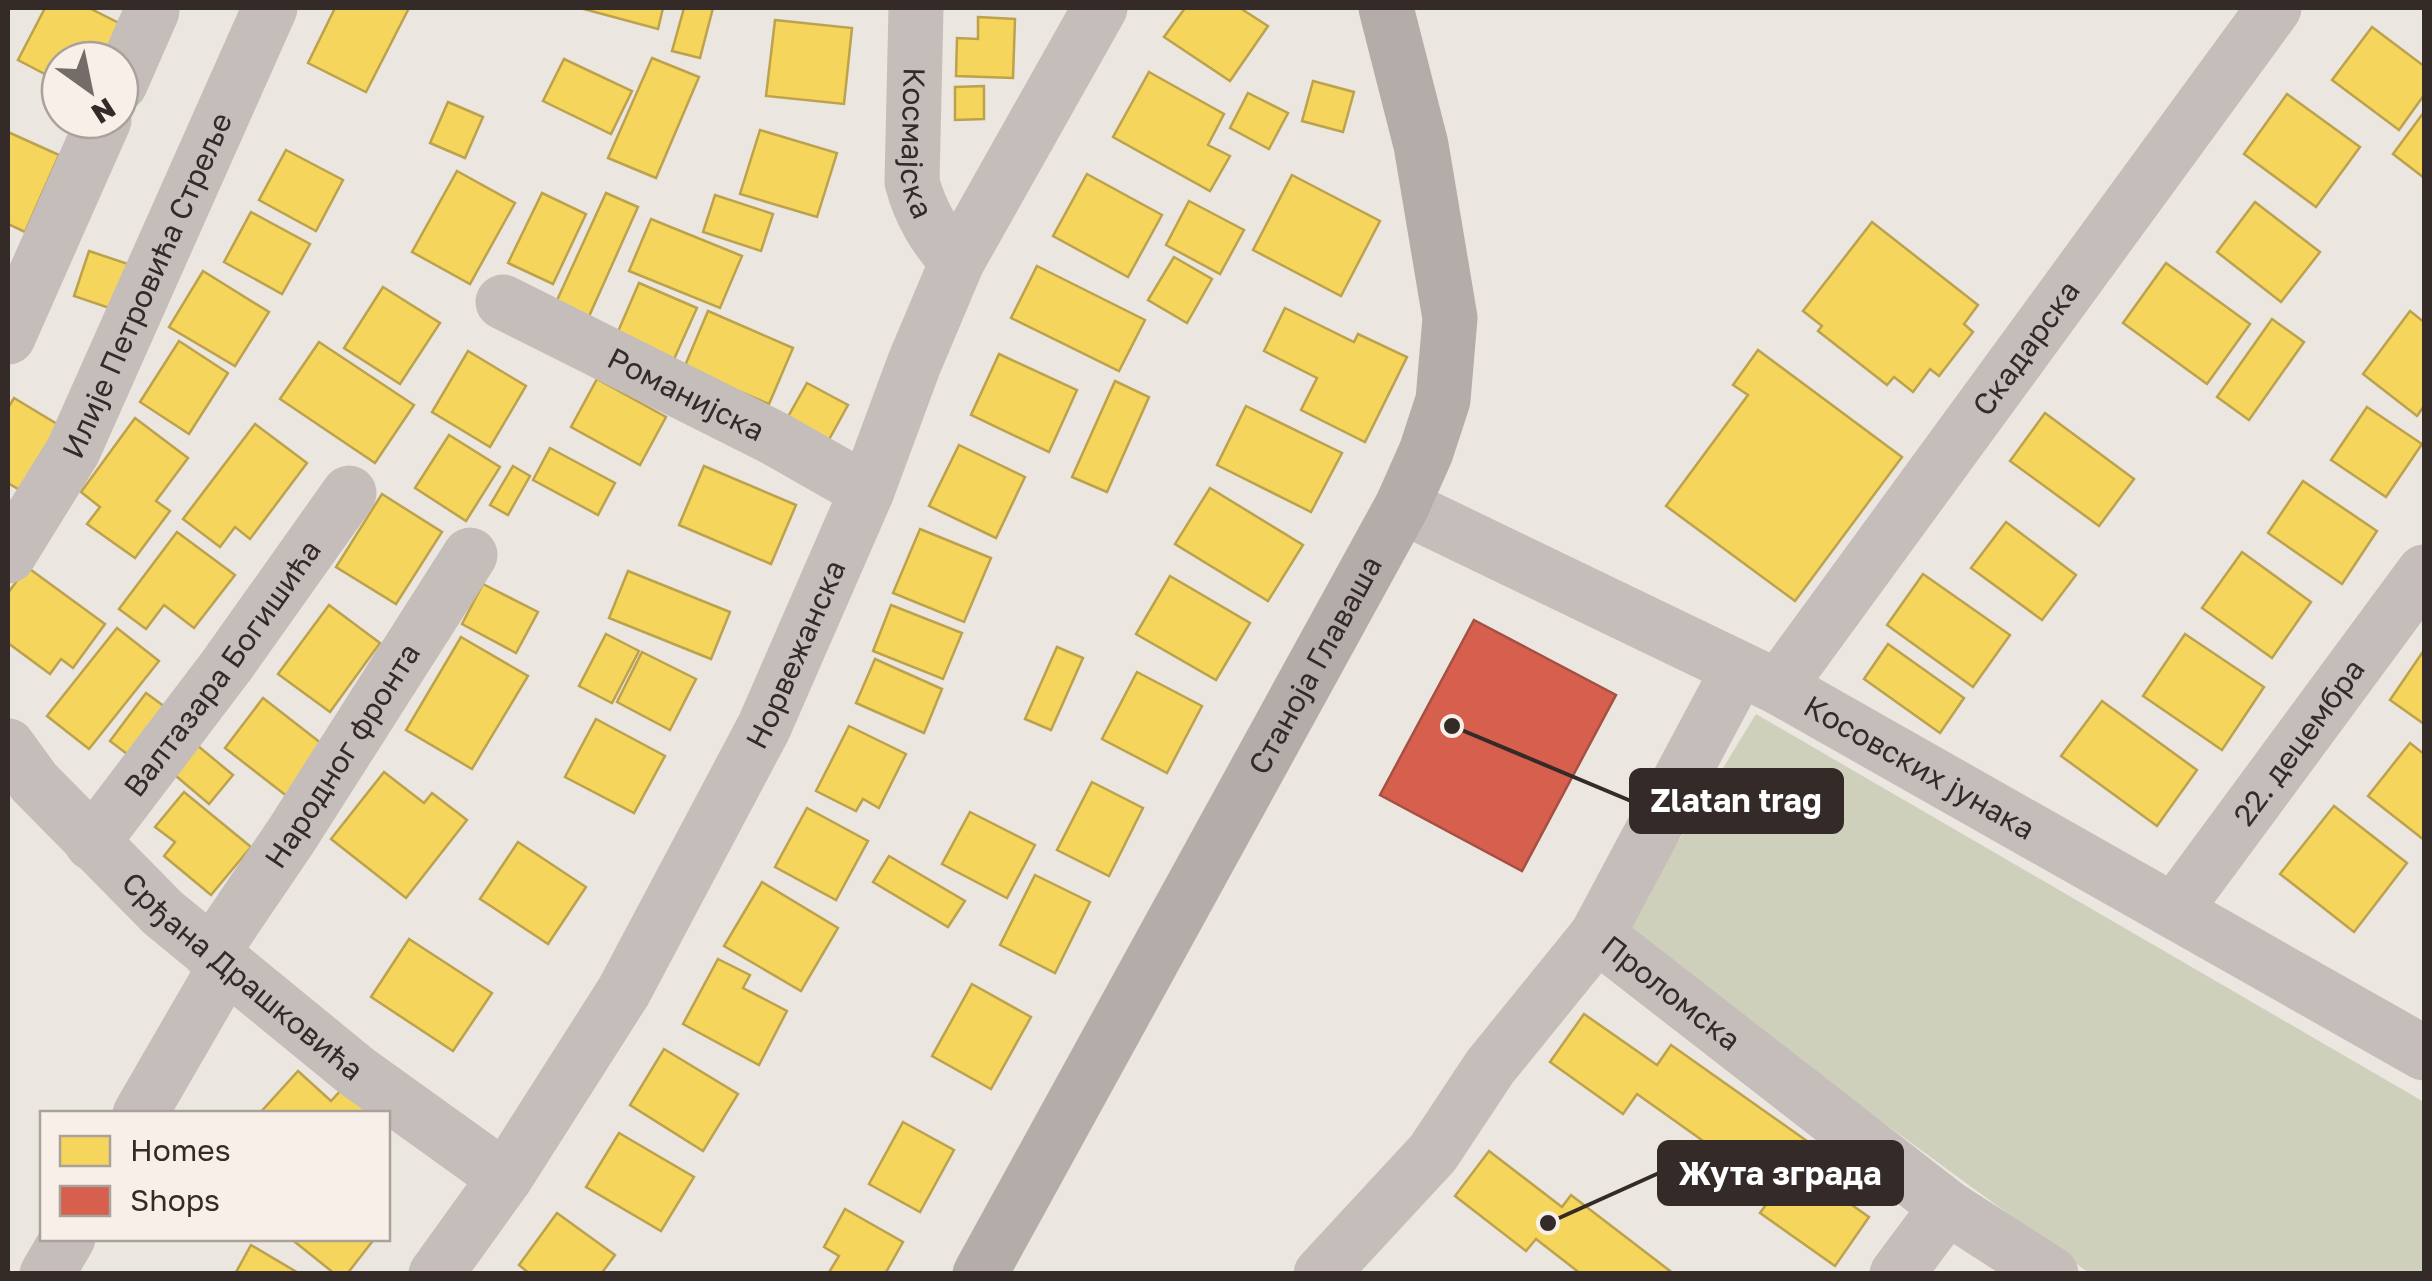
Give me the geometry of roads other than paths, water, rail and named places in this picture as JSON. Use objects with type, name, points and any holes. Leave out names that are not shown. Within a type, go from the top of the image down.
[{"type":"main road","name":"Станоја Главаша","points":[[980,1274],[1402,506],[1443,400],[1450,318],[1421,146],[1386,8]]},
{"type":"street","name":"Илије Петровића Стреље","points":[[8,556],[73,450],[270,8]]},
{"type":"street","name":"Космајска","points":[[916,8],[912,182],[932,235],[958,262]]},
{"type":"street","name":"Норвежанска","points":[[436,1274],[505,1178],[624,992],[754,744],[867,491],[914,364],[958,262],[1100,8]]},
{"type":"street","name":"Скадарска","points":[[1597,934],[1759,678],[2274,8]]},
{"type":"street","points":[[139,40],[152,11]]},
{"type":"street","points":[[8,336],[95,140]]},
{"type":"street","name":"Романијска","points":[[503,302],[774,438],[867,491]]},
{"type":"street","name":"Валтазара Богишића","points":[[92,842],[227,665],[349,492]]},
{"type":"street","name":"Косовских јунака","points":[[1402,506],[1759,678],[2424,1052]]},
{"type":"street","name":"Народног фронта","points":[[142,1111],[218,960],[291,836],[470,555]]},
{"type":"street","name":"22. децембра","points":[[2174,911],[2424,572]]},
{"type":"street","name":"Срђана Драшковића","points":[[8,746],[34,782],[163,913],[356,1071],[505,1178]]},
{"type":"street","name":"Проломска","points":[[1321,1274],[1433,1154],[1490,1067],[1597,934],[1946,1207],[2052,1274]]},
{"type":"street","points":[[1897,1274],[1946,1207]]},
{"type":"street","points":[[47,1274],[66,1241]]},
{"type":"place","name":"Zlatan trag","points":[[1452,726]]},
{"type":"place","name":"Жута зграда","points":[[1548,1223]]}]
